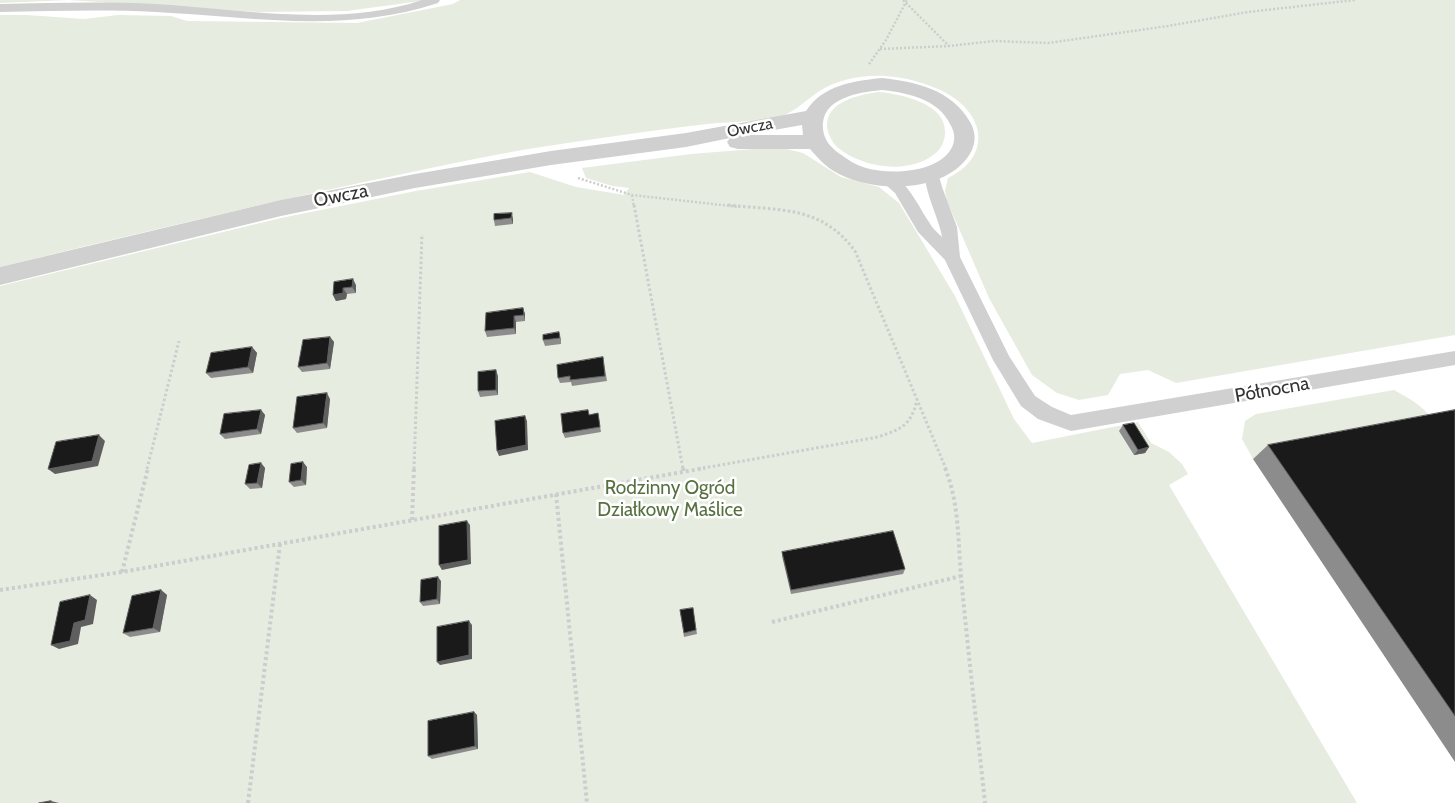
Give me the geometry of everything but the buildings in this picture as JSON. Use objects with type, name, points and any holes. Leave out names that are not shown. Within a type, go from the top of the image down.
[{"type":"street","points":[[882,84],[906,87],[928,94],[946,105],[959,118],[965,134],[963,149],[952,162],[932,172],[912,178],[888,179],[864,175],[843,167],[827,155],[816,142],[812,129],[814,116],[823,103],[839,92],[859,86],[882,84]]},
{"type":"street","name":"Owcza","points":[[0,276],[281,208],[415,181],[551,158],[686,140],[814,116]]},
{"type":"street","name":"Owcza","points":[[686,140],[816,142]]},
{"type":"lane","points":[[0,8],[112,6],[319,17],[382,13],[434,0]]},
{"type":"lane","points":[[932,172],[934,187],[949,227],[952,257]]},
{"type":"lane","points":[[888,179],[901,190],[924,228],[952,257]]},
{"type":"lane","name":"Północna","points":[[952,257],[1002,360],[1028,400],[1045,413],[1071,423],[1455,358]]},
{"type":"path","points":[[903,0],[907,1],[949,46]]},
{"type":"path","points":[[880,49],[949,46],[994,41],[1048,43],[1168,26],[1248,12],[1355,0]]},
{"type":"path","points":[[865,70],[880,49],[907,1]]},
{"type":"path","points":[[551,158],[562,173],[632,195],[780,209],[808,214],[832,225],[845,237],[855,251],[951,482],[958,530],[961,576],[985,803]]},
{"type":"path","points":[[632,195],[684,473]]},
{"type":"path","points":[[412,520],[422,234]]},
{"type":"path","points":[[122,572],[179,341]]},
{"type":"path","points":[[0,590],[122,572],[878,437],[902,428],[914,416],[917,400]]},
{"type":"path","points":[[556,494],[587,803]]},
{"type":"path","points":[[248,803],[280,544]]},
{"type":"path","points":[[772,622],[961,576]]},
{"type":"green space","points":[[0,0],[68,0],[0,3]]},
{"type":"green space","points":[[68,0],[428,0],[347,11],[258,12]]},
{"type":"green space","points":[[460,0],[1455,0],[1455,335],[1176,383],[1148,370],[1120,374],[1108,395],[1079,400],[1057,393],[1032,375],[989,298],[947,201],[945,191],[948,178],[960,171],[975,153],[978,132],[975,121],[958,101],[944,92],[906,79],[880,76],[867,76],[841,81],[818,92],[791,112],[772,119],[662,130],[528,149],[481,158],[256,206],[0,267],[0,15],[84,19],[118,15],[171,16],[187,21],[357,23],[453,4]]},
{"type":"green space","points":[[879,92],[898,95],[920,102],[938,114],[943,122],[945,132],[943,143],[937,152],[926,160],[914,164],[900,167],[886,166],[859,160],[847,154],[833,143],[827,127],[828,118],[832,111],[845,101]]},
{"type":"green space","name":"Rodzinny Ogród Działkowy Maślice","points":[[779,147],[803,153],[841,177],[879,187],[899,203],[955,296],[1014,419],[1032,443],[1138,422],[1151,443],[1169,452],[1182,464],[1188,474],[1169,485],[1357,803],[0,803],[0,286],[281,218],[416,191],[530,172],[576,187],[624,195],[629,188],[612,186],[586,178],[582,168],[691,154]]},
{"type":"green space","points":[[1394,390],[1418,404],[1437,425],[1253,459],[1242,439],[1245,421],[1256,414]]}]
